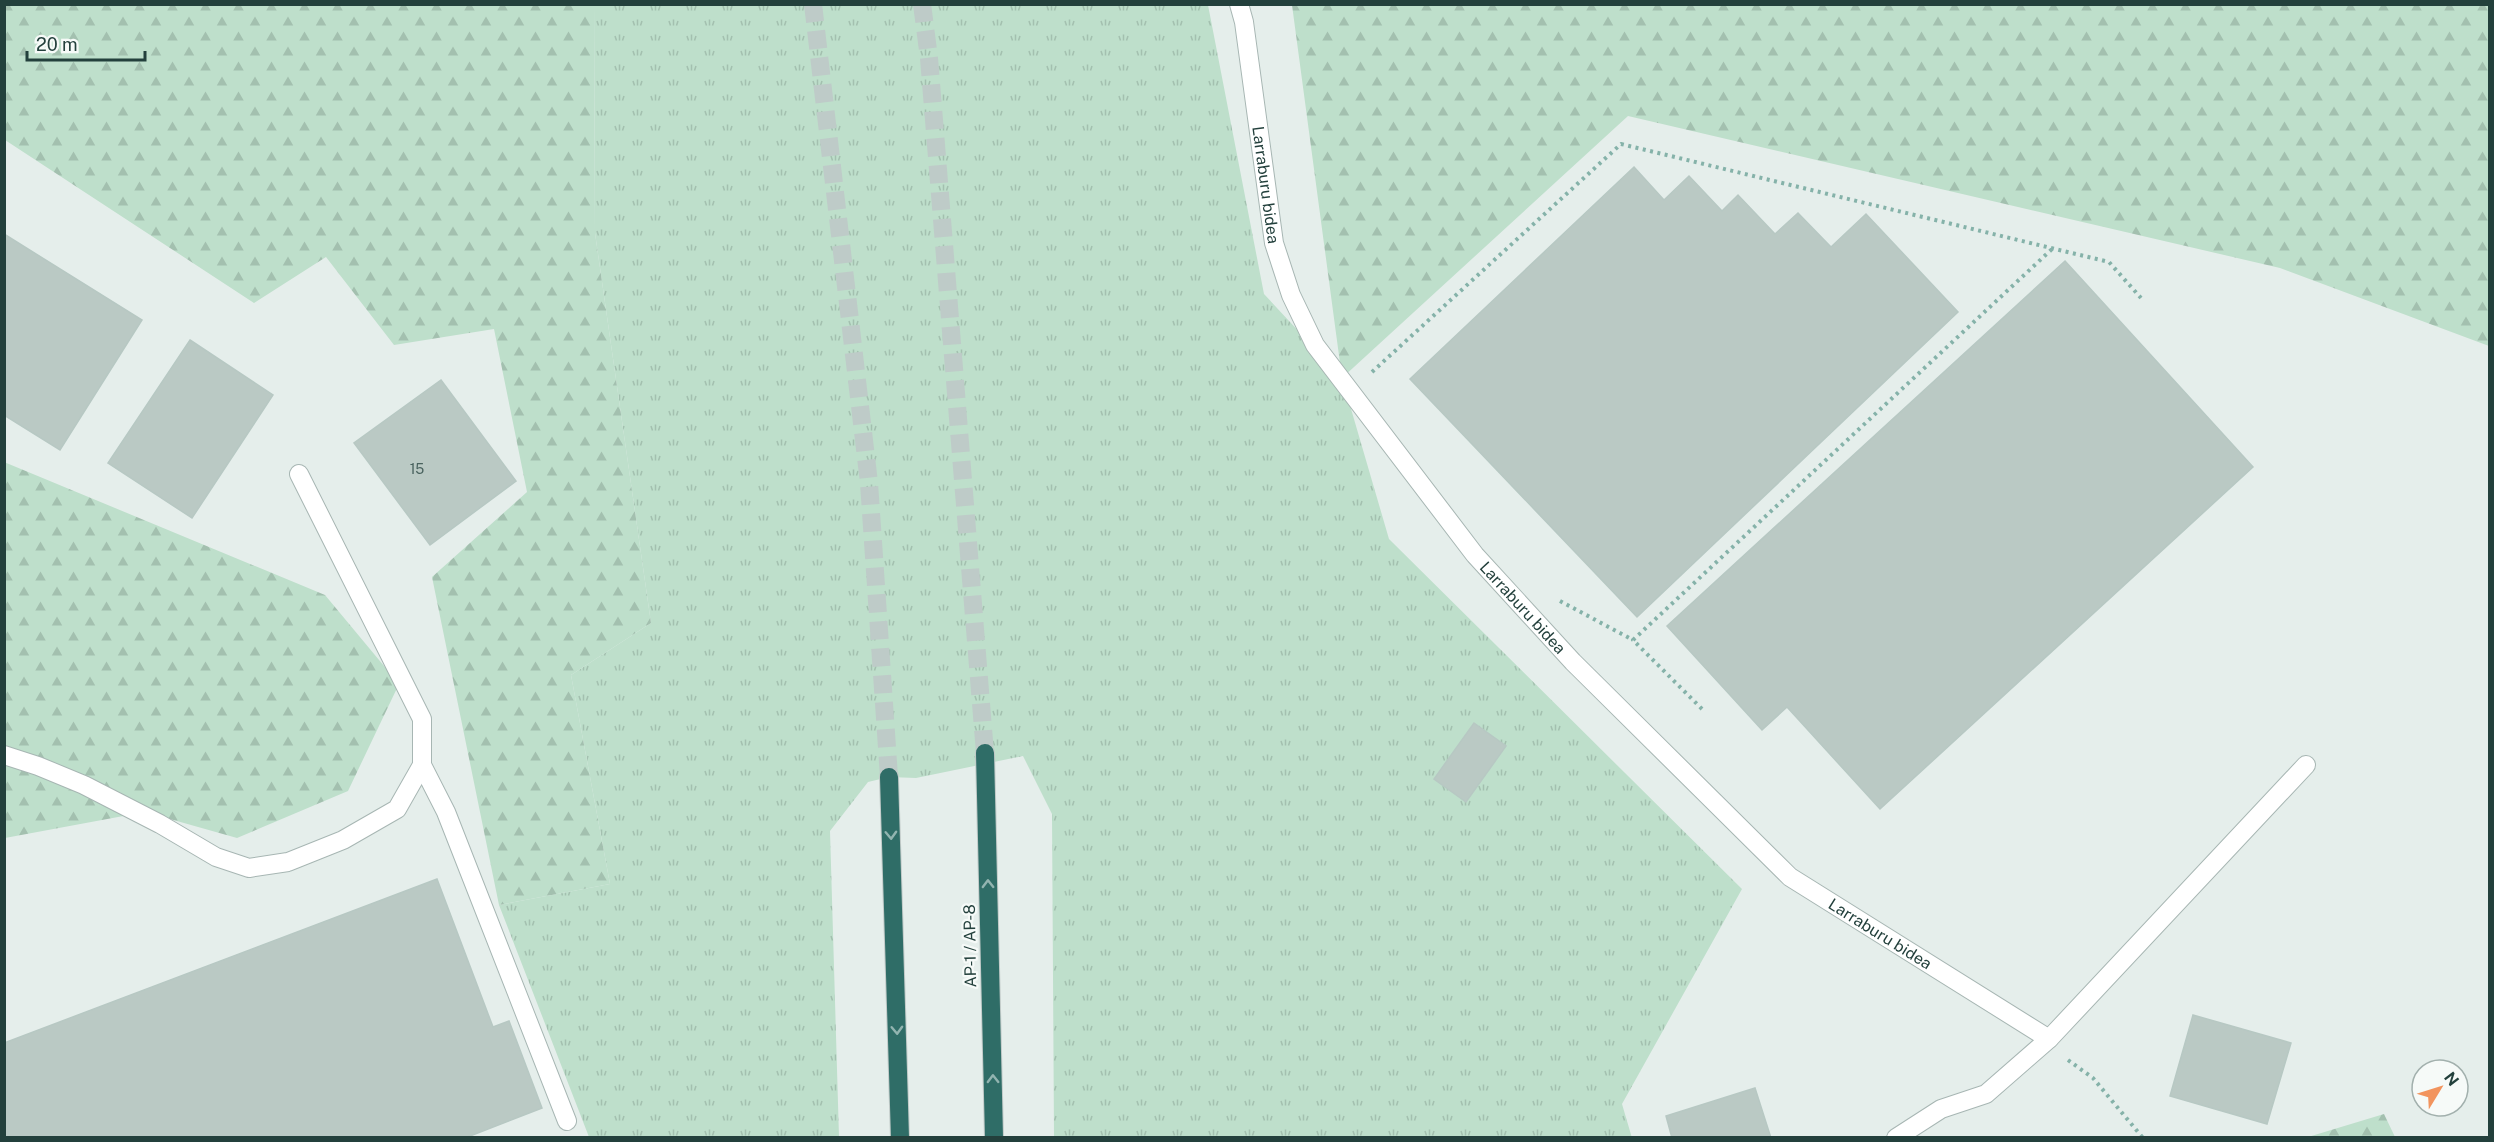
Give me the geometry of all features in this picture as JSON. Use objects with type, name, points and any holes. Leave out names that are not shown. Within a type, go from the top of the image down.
[{"type":"highway","name":"AP-1 / AP-8","points":[[985,753],[994,1137]]},
{"type":"highway","points":[[889,777],[900,1137]]},
{"type":"street","name":"Larraburu bidea","points":[[1239,4],[1244,22],[1274,243],[1291,295],[1315,345],[1475,555],[1573,662],[1790,877],[2049,1039]]},
{"type":"street","points":[[300,474],[422,719],[422,765],[446,812],[567,1121]]},
{"type":"street","points":[[4,755],[84,785],[160,824],[216,857],[249,868],[288,862],[343,840],[397,809],[422,765]]},
{"type":"street","points":[[1896,1137],[1941,1109],[1986,1094],[2049,1039],[2306,765]]},
{"type":"path","points":[[1350,392],[1622,144],[2109,262],[2141,298]]},
{"type":"path","points":[[1702,710],[1633,640],[2052,249]]},
{"type":"path","points":[[2049,1039],[2067,1059],[2093,1078],[2143,1137]]},
{"type":"green space","points":[[594,4],[1208,5],[1264,294],[1342,378],[1389,539],[1742,889],[1622,1104],[1632,1138],[1054,1137],[1052,814],[1023,756],[916,778],[889,777],[868,782],[830,831],[839,1137],[589,1137],[499,905],[610,884],[571,675],[651,623],[595,233]]},
{"type":"green space","points":[[4,5],[594,5],[595,233],[651,623],[571,675],[610,884],[499,905],[432,577],[527,492],[494,329],[394,345],[326,257],[254,303],[5,140]]},
{"type":"green space","points":[[1292,5],[2489,5],[2489,346],[2280,268],[1628,116],[1342,378]]},
{"type":"green space","points":[[4,462],[325,595],[399,684],[348,791],[237,838],[145,812],[5,838]]},
{"type":"green space","points":[[2384,1114],[2395,1137],[2308,1137]]},
{"type":"building","points":[[1634,167],[1664,200],[1689,176],[1722,211],[1738,195],[1775,234],[1798,213],[1831,247],[1866,214],[1958,312],[1637,617],[1410,379]]},
{"type":"building","points":[[4,234],[142,320],[60,450],[4,415]]},
{"type":"building","points":[[2065,261],[2253,467],[1880,809],[1787,707],[1762,730],[1667,626]]},
{"type":"building","points":[[190,340],[273,395],[192,518],[108,463]]},
{"type":"building","points":[[441,380],[516,481],[430,545],[354,443]]},
{"type":"building","points":[[1474,723],[1506,746],[1466,802],[1434,779]]},
{"type":"building","points":[[437,879],[493,1027],[509,1021],[542,1108],[465,1138],[4,1138],[4,1043]]},
{"type":"building","points":[[2193,1015],[2291,1043],[2267,1124],[2170,1096]]},
{"type":"building","points":[[1755,1088],[1771,1138],[1672,1138],[1666,1116]]},
{"type":"tunnel","points":[[813,4],[869,483],[889,777]]},
{"type":"tunnel","points":[[922,4],[929,58],[985,753]]}]
